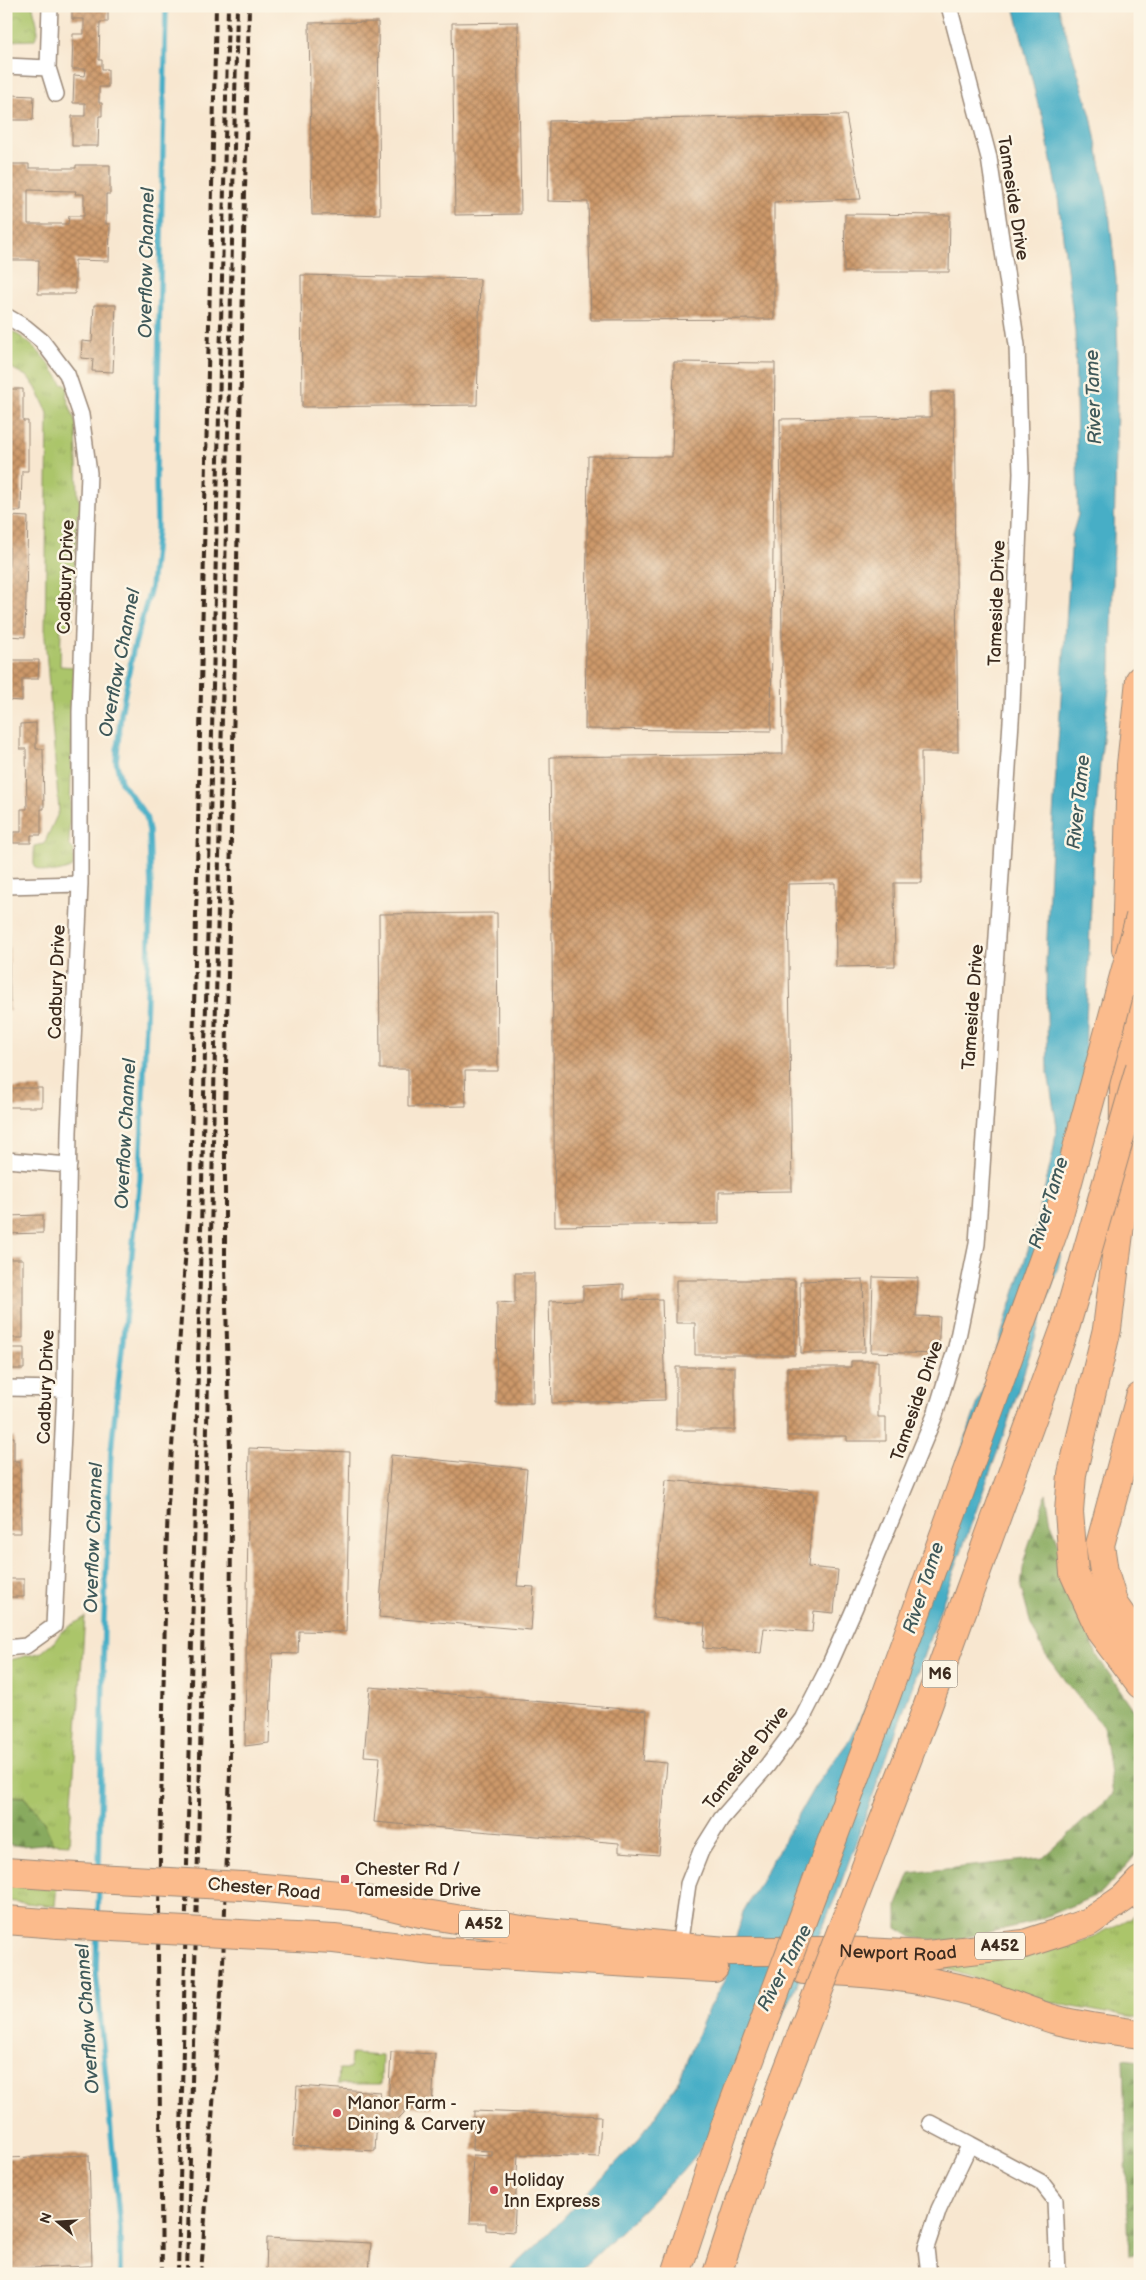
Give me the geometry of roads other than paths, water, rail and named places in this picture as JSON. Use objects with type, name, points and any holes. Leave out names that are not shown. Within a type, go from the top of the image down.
[{"type":"highway","points":[[1140,680],[1131,765],[1122,1095],[1123,1201],[1107,1329],[1072,1474],[1069,1512],[1074,1573],[1101,1632],[1140,1684]]},
{"type":"highway","name":"M6","points":[[676,2274],[723,2132],[886,1696],[1057,1222],[1140,918]]},
{"type":"highway","name":"M6","points":[[717,2274],[758,2148],[927,1708],[1066,1325],[1140,1067]]},
{"type":"highway","points":[[1140,1397],[1100,1545],[1104,1572],[1114,1605],[1140,1642]]},
{"type":"highway","name":"Chester Road","points":[[6,1872],[242,1886],[350,1896],[420,1913],[528,1931],[679,1947],[726,1960]]},
{"type":"highway","name":"Newport Road","points":[[726,1960],[843,1961],[927,1955],[1024,1944],[1089,1922],[1124,1898],[1140,1881]]},
{"type":"highway","name":"A452","points":[[6,1920],[334,1940],[434,1951],[726,1960]]},
{"type":"highway","name":"Newport Road","points":[[843,1961],[974,1992],[1062,2021],[1140,2034]]},
{"type":"street","points":[[50,6],[48,68],[56,94]]},
{"type":"street","name":"Tameside Drive","points":[[679,1947],[688,1884],[701,1851],[721,1819],[767,1766],[802,1719],[856,1607],[935,1415],[956,1347],[977,1244],[1012,706],[1021,473],[1016,345],[989,158],[979,114],[949,6]]},
{"type":"street","points":[[6,66],[48,68]]},
{"type":"street","name":"Cadbury Drive","points":[[6,316],[25,327],[42,341],[67,374],[82,415],[88,460],[80,712],[80,884],[69,1165],[65,1388],[54,1626],[26,1646],[6,1648]]},
{"type":"street","points":[[6,886],[80,884]]},
{"type":"street","points":[[6,1160],[69,1165]]},
{"type":"street","points":[[6,1388],[65,1388]]},
{"type":"street","points":[[930,2123],[1041,2182],[1055,2200],[1058,2274]]},
{"type":"street","points":[[929,2274],[926,2248],[939,2208],[970,2144]]},
{"type":"water","name":"River Tame","points":[[1014,6],[1058,6],[1091,116],[1108,202],[1116,279],[1118,359],[1111,671],[1100,764],[1093,854],[1086,1023],[1084,1152],[1058,1267],[1005,1431],[837,1894],[784,2014],[751,2074],[711,2136],[680,2173],[577,2274],[506,2274],[538,2244],[640,2138],[677,2084],[709,2007],[724,1981],[743,1912],[815,1786],[851,1738],[888,1660],[997,1348],[1037,1221],[1053,1153],[1057,1126],[1048,1073],[1046,961],[1051,846],[1072,535],[1078,515],[1075,332],[1058,198],[1043,117],[1038,105]]},
{"type":"waterway","name":"Overflow Channel","points":[[99,1871],[104,1621],[111,1451],[140,1178],[151,889],[149,831],[146,816],[121,782],[116,761],[121,714],[133,651],[151,587],[157,530],[156,475],[166,6]]},
{"type":"waterway","name":"Overflow Channel","points":[[98,1918],[99,1885]]},
{"type":"waterway","name":"Overflow Channel","points":[[97,1933],[96,1971],[120,2229],[120,2274]]},
{"type":"railway","points":[[162,2274],[158,1958],[166,1563],[168,1504],[190,1190],[216,6]]},
{"type":"railway","points":[[178,2274],[228,6]]},
{"type":"railway","points":[[187,2274],[198,1852],[237,6]]},
{"type":"railway","points":[[201,2274],[223,1964],[230,1771],[231,1488],[225,1267],[225,1115],[249,6]]},
{"type":"place","name":"Chester Rd / Tameside Drive","points":[[345,1879]]},
{"type":"place","name":"Manor Farm - Dining & Carvery","points":[[337,2113]]},
{"type":"place","name":"Holiday Inn Express","points":[[494,2190]]}]
